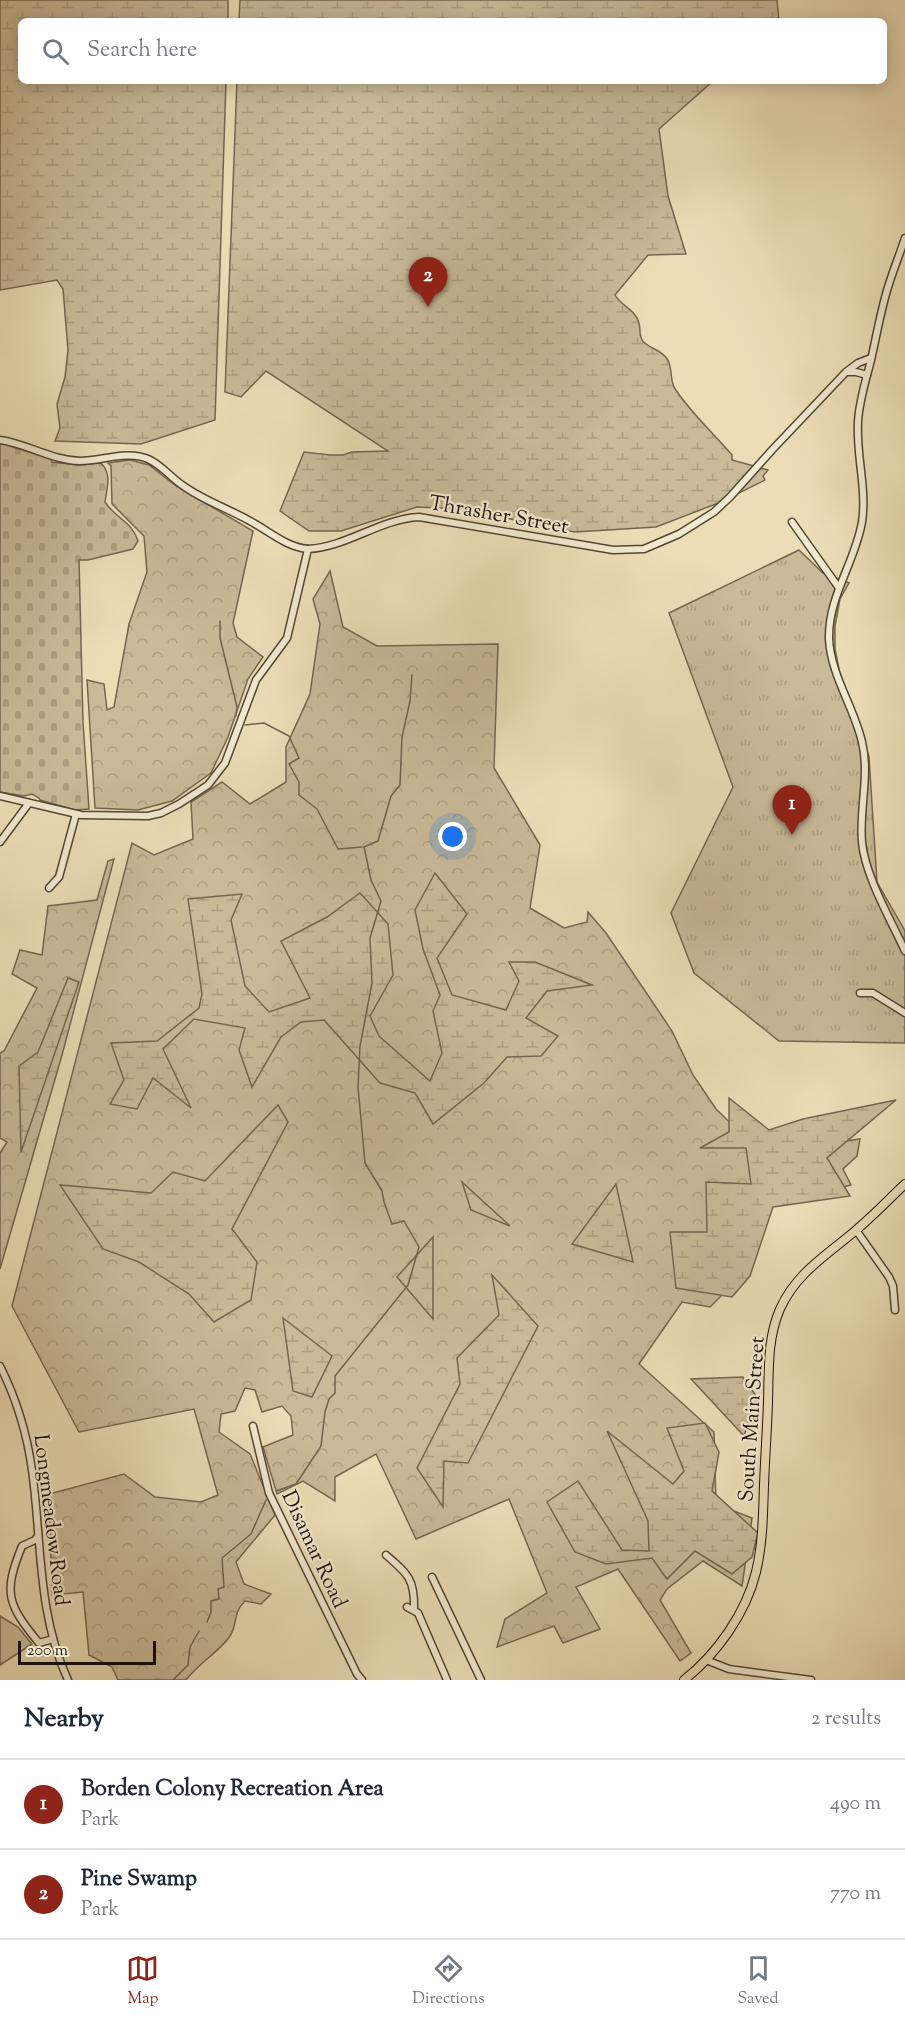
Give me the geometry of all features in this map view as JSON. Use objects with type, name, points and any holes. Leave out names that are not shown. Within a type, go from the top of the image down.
[{"type":"main road","name":"South Main Street","points":[[684,1680],[706,1660],[725,1636],[743,1607],[753,1582],[762,1535],[769,1363],[773,1332],[786,1297],[804,1273],[856,1230],[905,1184]]},
{"type":"street","points":[[905,238],[886,294],[867,375],[858,431],[864,496],[863,513],[856,546],[831,611],[830,644],[837,675],[854,716],[863,748],[865,771],[861,837],[864,854],[870,873],[905,951]]},
{"type":"street","name":"Thrasher Street","points":[[308,549],[328,546],[394,522],[419,517],[613,550],[644,549],[679,534],[719,507],[846,372],[858,363],[871,358]]},
{"type":"street","points":[[846,372],[867,375]]},
{"type":"street","points":[[0,440],[70,460],[83,461],[128,456],[148,459],[195,494],[252,522],[288,544],[308,549],[287,638],[256,680],[225,763],[214,780],[179,804],[155,815],[133,817],[76,814],[0,796]]},
{"type":"street","points":[[792,522],[839,588]]},
{"type":"street","points":[[0,842],[29,803]]},
{"type":"street","points":[[49,888],[59,877],[76,814]]},
{"type":"street","points":[[860,993],[873,993],[905,1013]]},
{"type":"street","points":[[856,1230],[889,1277],[893,1286],[895,1310]]},
{"type":"street","name":"Longmeadow Road","points":[[0,1366],[17,1408],[28,1448],[34,1485],[44,1599],[53,1639],[68,1680]]},
{"type":"street","name":"Disamar Road","points":[[253,1426],[269,1493],[333,1626],[362,1680]]},
{"type":"street","points":[[38,1536],[35,1540],[22,1546],[11,1578],[9,1592],[16,1611],[39,1643],[53,1639]]},
{"type":"street","points":[[386,1555],[409,1577],[413,1590],[410,1608],[418,1613],[447,1680]]},
{"type":"street","points":[[432,1577],[481,1680]]},
{"type":"street","points":[[706,1660],[729,1669],[811,1680]]},
{"type":"green space","points":[[0,0],[228,0],[228,18],[18,18],[18,84],[226,84],[215,420],[141,444],[55,441],[60,428],[57,404],[65,377],[68,350],[63,289],[57,280],[0,290]]},
{"type":"green space","points":[[240,0],[777,0],[779,18],[239,18]]},
{"type":"green space","points":[[237,84],[710,84],[659,129],[668,196],[686,254],[648,255],[615,295],[637,319],[643,342],[660,352],[668,360],[674,387],[686,404],[732,455],[732,460],[768,470],[763,476],[765,480],[721,502],[656,527],[575,532],[462,509],[417,507],[341,531],[309,531],[280,511],[304,452],[343,455],[352,452],[388,451],[266,371],[241,397],[225,392]]},
{"type":"green space","points":[[0,443],[51,459],[52,462],[78,465],[101,463],[108,476],[105,502],[128,524],[138,541],[133,549],[79,560],[83,722],[89,809],[75,810],[40,800],[32,794],[24,796],[0,792]]},
{"type":"green space","points":[[130,460],[149,465],[176,486],[253,531],[233,623],[237,637],[263,657],[248,679],[228,737],[211,773],[172,801],[138,810],[95,808],[87,680],[104,684],[107,710],[114,707],[129,624],[147,572],[144,536],[112,504],[111,466],[108,463]]},
{"type":"green space","points":[[799,550],[823,573],[849,583],[840,599],[835,626],[835,649],[841,679],[869,757],[877,882],[905,931],[905,1043],[779,1041],[694,973],[671,913],[733,787],[669,613]]},
{"type":"green space","points":[[330,571],[343,627],[377,646],[498,644],[494,768],[540,845],[530,908],[564,928],[587,922],[588,912],[606,933],[672,1031],[693,1075],[716,1109],[761,1153],[860,1139],[857,1156],[843,1169],[851,1185],[766,1207],[744,1273],[710,1307],[682,1302],[639,1364],[714,1432],[716,1504],[752,1518],[742,1586],[703,1561],[667,1589],[660,1600],[691,1653],[680,1661],[618,1569],[576,1587],[600,1629],[563,1643],[554,1626],[497,1647],[505,1619],[547,1593],[509,1499],[416,1539],[376,1454],[335,1477],[335,1501],[303,1481],[277,1494],[263,1447],[293,1435],[291,1416],[282,1406],[262,1412],[255,1390],[245,1388],[235,1411],[221,1414],[219,1432],[250,1454],[275,1515],[236,1562],[244,1584],[271,1594],[261,1604],[245,1601],[238,1610],[230,1636],[186,1680],[118,1680],[112,1667],[89,1655],[83,1592],[52,1595],[49,1494],[124,1474],[155,1497],[201,1502],[218,1495],[194,1409],[79,1432],[12,1306],[132,843],[154,855],[193,839],[191,802],[222,782],[250,804],[286,782],[286,747],[310,694],[320,624],[313,599]]},
{"type":"green space","points":[[114,859],[62,1055],[0,1269],[0,1153],[7,1142],[0,1138],[0,1053],[4,1051],[37,988],[12,974],[20,950],[42,955],[48,906],[97,900],[108,861]]},
{"type":"green space","points":[[435,873],[467,914],[437,958],[452,995],[506,1010],[519,981],[509,962],[535,962],[592,985],[547,991],[526,1018],[558,1036],[541,1056],[507,1057],[484,1083],[433,1124],[415,1093],[380,1083],[324,1020],[301,1022],[281,1037],[252,1087],[239,1050],[245,1028],[194,1019],[163,1049],[191,1108],[153,1078],[137,1109],[110,1104],[124,1080],[111,1043],[157,1041],[199,1008],[202,994],[188,899],[242,894],[231,920],[245,986],[269,1012],[310,998],[281,941],[327,917],[360,893],[388,924],[393,975],[370,1016],[379,1036],[430,1081],[442,1053],[433,1011],[440,995],[423,949],[415,910]]},
{"type":"green space","points":[[68,978],[79,982],[21,1152],[19,1066],[38,1052]]},
{"type":"green space","points":[[729,1098],[769,1130],[803,1119],[896,1100],[827,1158],[850,1196],[773,1207],[750,1276],[732,1297],[676,1288],[670,1232],[707,1232],[706,1182],[751,1184],[746,1148],[700,1148],[729,1132]]},
{"type":"green space","points":[[278,1105],[288,1122],[232,1229],[257,1262],[251,1300],[214,1322],[189,1294],[139,1262],[103,1249],[60,1185],[151,1193],[173,1172],[205,1181]]},
{"type":"green space","points":[[462,1182],[510,1226],[471,1210]]},
{"type":"green space","points":[[616,1184],[633,1262],[572,1244]]},
{"type":"green space","points":[[433,1237],[433,1319],[397,1277]]},
{"type":"green space","points":[[492,1275],[538,1326],[468,1463],[444,1461],[443,1507],[417,1468],[460,1384],[457,1358],[499,1315]]},
{"type":"green space","points":[[283,1318],[332,1356],[312,1397],[293,1391]]},
{"type":"green space","points":[[743,1377],[757,1397],[744,1436],[691,1379]]},
{"type":"green space","points":[[705,1423],[719,1452],[712,1491],[758,1533],[752,1557],[732,1574],[695,1551],[667,1579],[652,1558],[606,1564],[575,1552],[547,1502],[578,1481],[622,1550],[649,1551],[648,1521],[607,1431],[673,1484],[684,1471],[667,1428]]},
{"type":"green space","points":[[0,1616],[18,1627],[32,1644],[0,1665]]},
{"type":"waterway","points":[[220,621],[220,638],[237,707],[236,716]]},
{"type":"waterway","points":[[276,1491],[296,1484],[321,1446],[325,1412],[329,1399],[335,1393],[335,1376],[408,1285],[419,1247],[404,1221],[392,1224],[382,1191],[365,1163],[358,1087],[360,1046],[372,983],[370,938],[381,901],[371,880],[364,847],[378,841],[391,796],[400,785],[402,737],[410,701],[412,675]]},
{"type":"waterway","points":[[245,725],[264,723],[289,736],[299,758],[289,764],[299,782],[299,795],[317,809],[338,849],[362,847]]},
{"type":"waterway","points":[[207,1622],[211,1612],[211,1601],[219,1599],[218,1589],[224,1587],[222,1558],[251,1534],[266,1500]]},
{"type":"waterway","points":[[173,1680],[188,1665],[190,1647],[199,1631]]},
{"type":"place","name":"Pine Swamp","points":[[428,307]]},
{"type":"place","name":"Borden Colony Recreation Area","points":[[792,835]]}]
